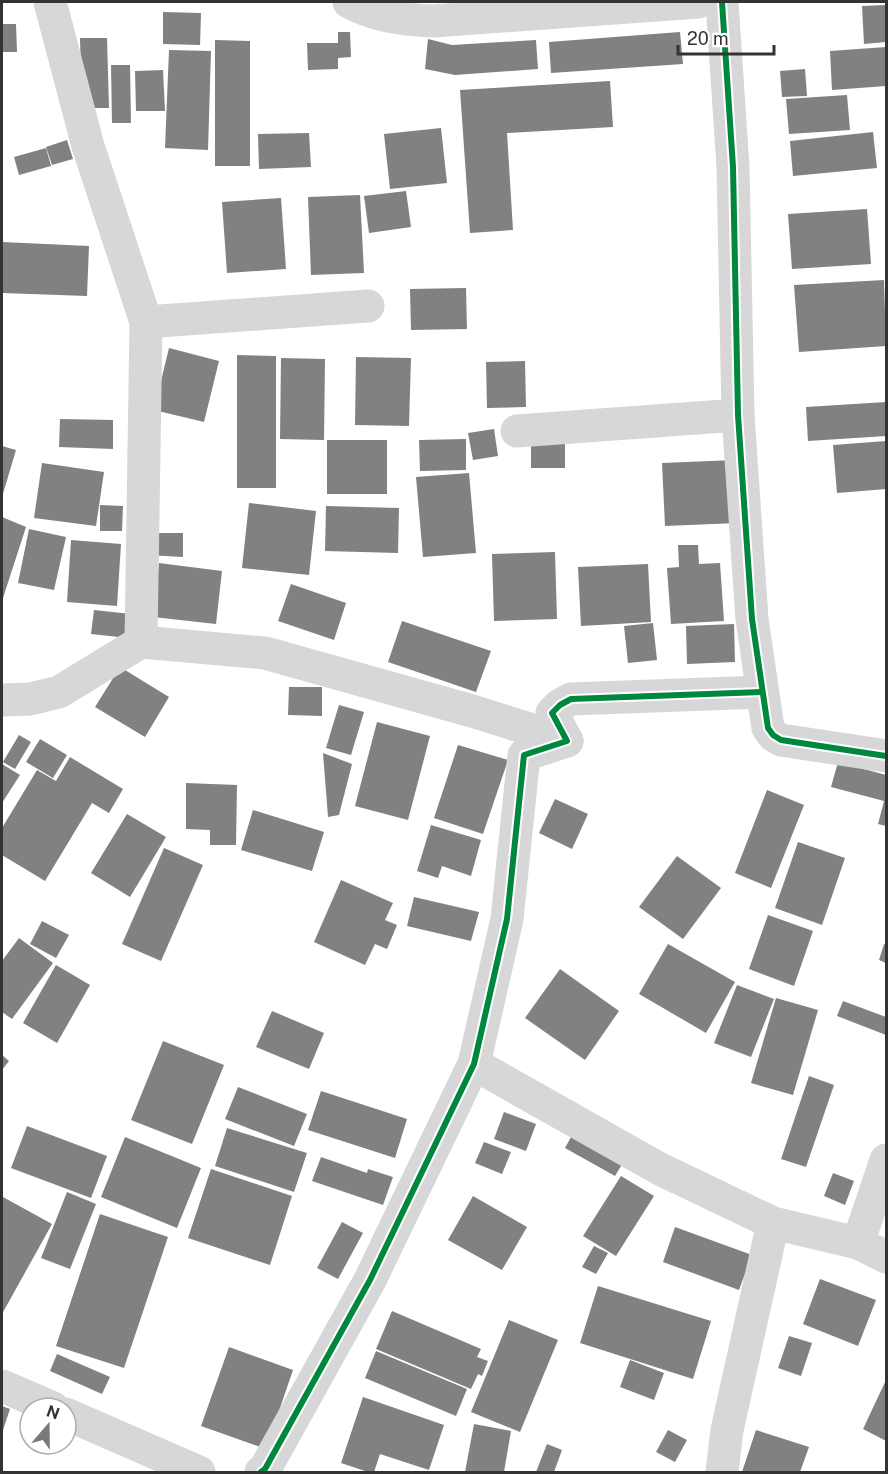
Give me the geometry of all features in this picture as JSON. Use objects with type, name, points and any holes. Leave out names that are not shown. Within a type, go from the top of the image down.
[{"type":"street","points":[[50,2],[88,146],[146,322],[141,642]]},
{"type":"street","points":[[349,2],[402,20],[433,21],[698,2]]},
{"type":"street","points":[[722,2],[734,167],[738,415],[752,619],[768,728],[781,740],[886,756]]},
{"type":"street","points":[[146,322],[368,306]]},
{"type":"street","points":[[517,431],[738,415]]},
{"type":"street","points":[[2,700],[30,699],[59,692],[141,642],[265,653],[472,711],[567,741]]},
{"type":"street","points":[[567,741],[552,712],[571,699],[762,692]]},
{"type":"street","points":[[261,1473],[370,1280],[474,1064],[507,919],[524,755],[567,741]]},
{"type":"street","points":[[474,1064],[660,1169],[773,1223],[872,1250],[886,1160]]},
{"type":"street","points":[[722,1473],[727,1430],[773,1223]]},
{"type":"street","points":[[2,1386],[25,1396]]},
{"type":"street","points":[[78,1419],[199,1473]]},
{"type":"building","points":[[886,5],[886,42],[864,44],[862,6]]},
{"type":"building","points":[[163,12],[201,13],[200,45],[163,44]]},
{"type":"building","points":[[2,24],[16,24],[17,52],[2,52]]},
{"type":"building","points":[[338,32],[350,32],[351,57],[338,58],[338,69],[308,70],[307,43],[338,43]]},
{"type":"building","points":[[680,32],[683,64],[551,73],[549,42]]},
{"type":"building","points":[[80,38],[107,38],[109,108],[82,108]]},
{"type":"building","points":[[428,39],[452,45],[536,40],[538,69],[455,75],[425,69]]},
{"type":"building","points":[[215,40],[250,41],[250,166],[215,166]]},
{"type":"building","points":[[886,47],[886,86],[832,90],[830,51]]},
{"type":"building","points":[[169,50],[211,51],[208,150],[165,148]]},
{"type":"building","points":[[111,65],[130,65],[131,123],[112,123]]},
{"type":"building","points":[[805,69],[807,96],[782,97],[780,71]]},
{"type":"building","points":[[163,70],[165,111],[136,111],[135,71]]},
{"type":"building","points":[[610,81],[613,127],[507,133],[513,230],[470,233],[460,90]]},
{"type":"building","points":[[847,95],[850,130],[789,134],[786,99]]},
{"type":"building","points":[[441,128],[447,183],[390,189],[384,134]]},
{"type":"building","points":[[873,132],[877,168],[793,176],[790,141]]},
{"type":"building","points":[[309,133],[311,167],[259,169],[258,134]]},
{"type":"building","points":[[67,140],[73,159],[52,165],[46,147]]},
{"type":"building","points":[[46,148],[51,166],[19,175],[14,157]]},
{"type":"building","points":[[406,191],[411,227],[369,233],[364,196]]},
{"type":"building","points":[[360,195],[364,273],[311,275],[308,197]]},
{"type":"building","points":[[281,198],[286,269],[227,273],[222,202]]},
{"type":"building","points":[[867,209],[871,264],[792,269],[788,214]]},
{"type":"building","points":[[2,242],[89,246],[87,296],[2,293]]},
{"type":"building","points":[[884,280],[886,346],[799,352],[794,285]]},
{"type":"building","points":[[466,288],[467,329],[411,330],[410,289]]},
{"type":"building","points":[[169,348],[219,361],[204,422],[154,410]]},
{"type":"building","points":[[237,355],[276,356],[276,488],[237,488]]},
{"type":"building","points":[[356,357],[411,358],[409,426],[355,425]]},
{"type":"building","points":[[281,358],[325,359],[324,440],[280,439]]},
{"type":"building","points":[[525,361],[526,407],[487,408],[486,362]]},
{"type":"building","points":[[886,402],[886,436],[808,441],[806,407]]},
{"type":"building","points":[[60,419],[113,420],[113,449],[59,447]]},
{"type":"building","points":[[494,429],[498,456],[473,460],[468,433]]},
{"type":"building","points":[[466,439],[466,470],[420,471],[419,440]]},
{"type":"building","points":[[327,440],[387,440],[387,494],[327,494]]},
{"type":"building","points":[[886,441],[886,489],[837,493],[833,445]]},
{"type":"building","points":[[531,444],[565,444],[565,468],[531,468]]},
{"type":"building","points":[[2,446],[16,450],[2,497]]},
{"type":"building","points":[[735,460],[737,523],[665,526],[662,463]]},
{"type":"building","points":[[42,463],[104,472],[96,526],[34,518]]},
{"type":"building","points":[[469,473],[476,553],[423,557],[416,477]]},
{"type":"building","points":[[249,503],[316,511],[309,575],[242,568]]},
{"type":"building","points":[[100,505],[123,506],[122,531],[100,531]]},
{"type":"building","points":[[326,506],[399,508],[398,553],[325,551]]},
{"type":"building","points":[[2,517],[26,527],[2,601]]},
{"type":"building","points":[[29,529],[66,537],[54,590],[18,583]]},
{"type":"building","points":[[147,533],[183,533],[183,557],[147,555]]},
{"type":"building","points":[[71,540],[121,544],[117,606],[67,602]]},
{"type":"building","points":[[678,545],[698,545],[699,564],[720,563],[724,621],[671,624],[667,568],[679,567]]},
{"type":"building","points":[[555,552],[557,619],[494,621],[492,554]]},
{"type":"building","points":[[159,563],[222,571],[216,624],[153,617]]},
{"type":"building","points":[[648,564],[651,622],[581,626],[578,567]]},
{"type":"building","points":[[291,584],[346,603],[334,640],[278,621]]},
{"type":"building","points":[[94,610],[131,614],[128,638],[91,634]]},
{"type":"building","points":[[402,621],[491,651],[476,692],[388,662]]},
{"type":"building","points":[[653,623],[657,660],[628,663],[624,626]]},
{"type":"building","points":[[734,624],[735,662],[687,664],[686,626]]},
{"type":"building","points":[[120,667],[169,697],[145,737],[95,707]]},
{"type":"building","points":[[289,687],[322,687],[322,716],[288,715]]},
{"type":"building","points":[[339,705],[364,712],[351,755],[326,748]]},
{"type":"building","points":[[377,722],[430,736],[408,820],[355,806]]},
{"type":"building","points":[[19,735],[31,742],[15,769],[3,762]]},
{"type":"building","points":[[40,739],[67,755],[53,778],[26,762]]},
{"type":"building","points":[[458,745],[508,760],[483,834],[434,818]]},
{"type":"building","points":[[323,753],[352,764],[339,815],[328,817]]},
{"type":"building","points":[[70,757],[123,789],[109,813],[92,803],[45,881],[2,855],[2,828],[37,770],[56,781]]},
{"type":"building","points":[[838,762],[886,775],[886,826],[878,824],[884,801],[831,787]]},
{"type":"building","points":[[2,764],[20,775],[2,803]]},
{"type":"building","points":[[186,783],[237,785],[236,845],[210,845],[210,830],[186,829]]},
{"type":"building","points":[[767,790],[804,805],[771,888],[735,873]]},
{"type":"building","points":[[555,799],[588,814],[572,849],[539,833]]},
{"type":"building","points":[[253,810],[324,832],[312,871],[241,850]]},
{"type":"building","points":[[127,814],[166,837],[130,897],[91,873]]},
{"type":"building","points":[[431,825],[481,840],[471,876],[442,866],[438,878],[417,871]]},
{"type":"building","points":[[798,842],[845,858],[822,925],[775,908]]},
{"type":"building","points":[[164,848],[203,865],[161,961],[122,944]]},
{"type":"building","points":[[677,856],[721,888],[683,939],[639,907]]},
{"type":"building","points":[[341,880],[393,903],[385,920],[397,925],[387,949],[375,944],[365,965],[314,942]]},
{"type":"building","points":[[414,897],[479,912],[471,941],[407,926]]},
{"type":"building","points":[[768,915],[813,931],[794,986],[749,969]]},
{"type":"building","points":[[42,921],[69,935],[56,958],[30,944]]},
{"type":"building","points":[[19,938],[53,963],[12,1019],[2,1012],[2,961]]},
{"type":"building","points":[[668,944],[735,982],[706,1033],[639,994]]},
{"type":"building","points":[[884,944],[886,945],[886,963],[879,960]]},
{"type":"building","points":[[56,965],[90,985],[57,1043],[23,1023]]},
{"type":"building","points":[[560,969],[619,1011],[585,1060],[525,1018]]},
{"type":"building","points":[[737,985],[774,999],[751,1057],[714,1043]]},
{"type":"building","points":[[776,998],[818,1010],[793,1095],[751,1083]]},
{"type":"building","points":[[843,1001],[886,1017],[886,1035],[837,1016]]},
{"type":"building","points":[[272,1011],[324,1033],[309,1069],[256,1047]]},
{"type":"building","points":[[163,1041],[224,1065],[192,1144],[131,1120]]},
{"type":"building","points":[[2,1055],[9,1061],[2,1070]]},
{"type":"building","points":[[809,1076],[834,1085],[806,1167],[781,1159]]},
{"type":"building","points":[[238,1087],[307,1114],[294,1146],[225,1119]]},
{"type":"building","points":[[321,1091],[407,1119],[395,1158],[308,1130]]},
{"type":"building","points":[[504,1112],[536,1124],[526,1151],[494,1139]]},
{"type":"building","points":[[27,1126],[107,1156],[91,1198],[11,1168]]},
{"type":"building","points":[[227,1128],[307,1153],[294,1192],[215,1166]]},
{"type":"building","points":[[576,1128],[627,1156],[615,1176],[565,1148]]},
{"type":"building","points":[[125,1137],[201,1168],[177,1228],[101,1197]]},
{"type":"building","points":[[484,1142],[511,1152],[502,1174],[475,1163]]},
{"type":"building","points":[[321,1157],[367,1173],[368,1169],[393,1177],[383,1205],[312,1181]]},
{"type":"building","points":[[211,1169],[292,1196],[270,1265],[188,1238]]},
{"type":"building","points":[[833,1173],[854,1181],[845,1205],[824,1196]]},
{"type":"building","points":[[621,1176],[654,1196],[616,1256],[583,1236]]},
{"type":"building","points":[[67,1192],[96,1204],[70,1269],[41,1258]]},
{"type":"building","points":[[473,1196],[527,1227],[502,1270],[448,1240]]},
{"type":"building","points":[[3,1197],[52,1224],[2,1314],[2,1201]]},
{"type":"building","points":[[100,1214],[168,1237],[124,1368],[56,1346]]},
{"type":"building","points":[[342,1222],[363,1233],[338,1279],[317,1268]]},
{"type":"building","points":[[675,1227],[752,1255],[739,1290],[663,1262]]},
{"type":"building","points":[[594,1246],[608,1253],[596,1274],[582,1267]]},
{"type":"building","points":[[820,1279],[876,1300],[858,1346],[803,1324]]},
{"type":"building","points":[[598,1286],[711,1321],[693,1379],[580,1343]]},
{"type":"building","points":[[392,1311],[481,1349],[477,1357],[488,1361],[482,1376],[478,1374],[471,1389],[376,1349]]},
{"type":"building","points":[[509,1320],[558,1340],[520,1432],[471,1412]]},
{"type":"building","points":[[789,1336],[812,1343],[801,1376],[778,1368]]},
{"type":"building","points":[[229,1347],[293,1370],[266,1449],[201,1426]]},
{"type":"building","points":[[376,1351],[467,1389],[456,1416],[365,1378]]},
{"type":"building","points":[[57,1354],[110,1377],[102,1394],[50,1371]]},
{"type":"building","points":[[630,1360],[664,1373],[654,1400],[620,1387]]},
{"type":"building","points":[[886,1380],[886,1441],[863,1429]]},
{"type":"building","points":[[363,1397],[444,1425],[429,1470],[380,1454],[374,1472],[341,1463]]},
{"type":"building","points":[[2,1406],[10,1409],[2,1433]]},
{"type":"building","points":[[474,1424],[511,1431],[504,1472],[465,1472]]},
{"type":"building","points":[[668,1430],[687,1440],[675,1462],[656,1452]]},
{"type":"building","points":[[756,1430],[809,1447],[800,1472],[742,1472]]},
{"type":"building","points":[[547,1444],[562,1450],[554,1472],[536,1472]]},
{"type":"cycle path","points":[[722,2],[733,167],[738,415],[752,619],[768,728],[781,740],[886,756]]},
{"type":"cycle path","points":[[261,1472],[265,1469],[370,1280],[474,1064],[507,919],[524,755],[567,741],[552,713],[571,699],[762,692]]}]
